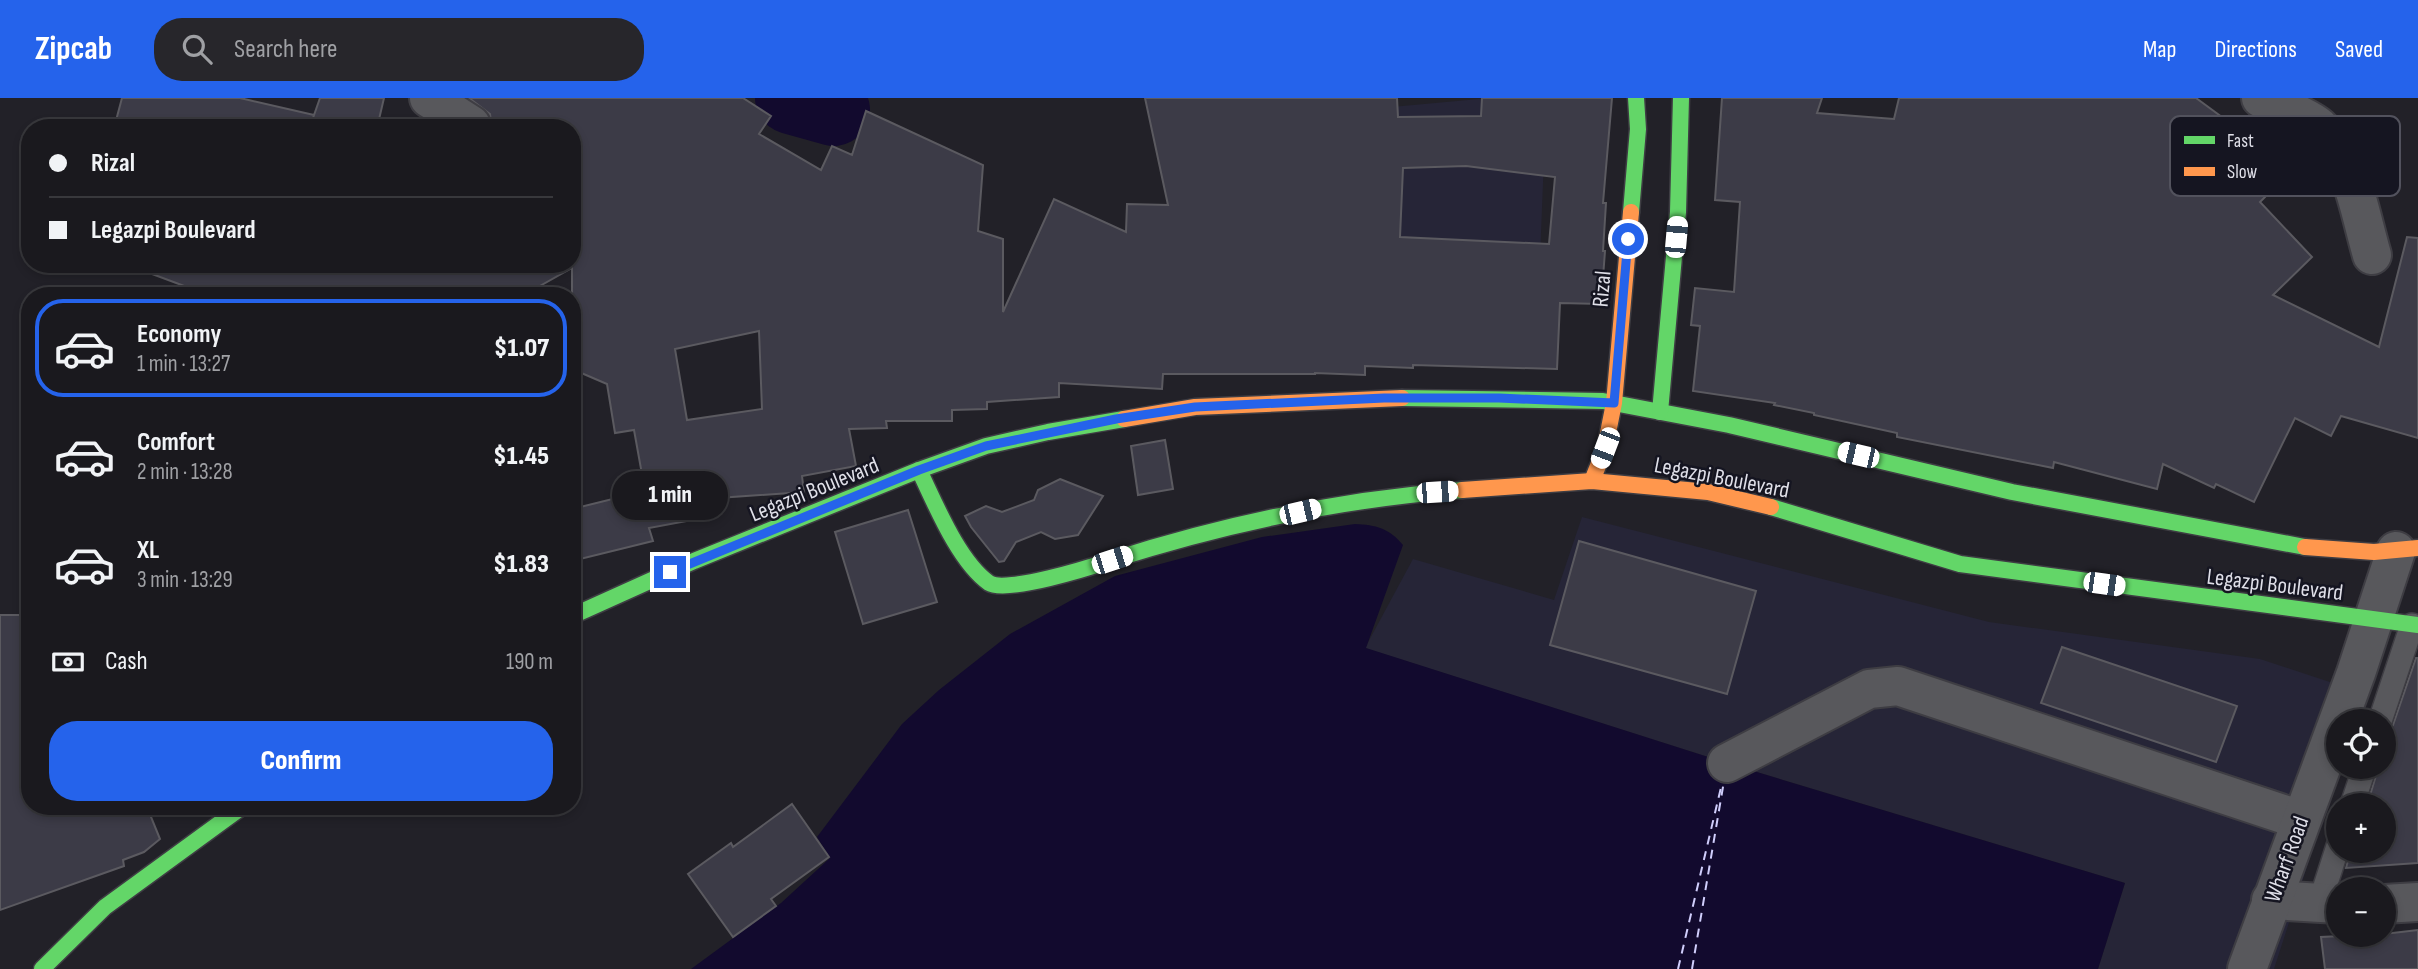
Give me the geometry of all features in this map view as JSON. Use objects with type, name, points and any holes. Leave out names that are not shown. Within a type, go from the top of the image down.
[{"type":"street","points":[[429,98],[462,119]]},
{"type":"street","name":"Rizal","points":[[1592,481],[1605,448],[1614,403],[1638,129],[1636,98]]},
{"type":"street","points":[[1660,412],[1678,212],[1681,98]]},
{"type":"street","points":[[2261,98],[2298,116]]},
{"type":"street","points":[[2355,196],[2372,255]]},
{"type":"street","name":"Legazpi Boulevard","points":[[581,612],[694,561],[919,470],[986,446],[1195,407],[1384,398],[1499,398],[1614,403],[1729,425],[2012,492],[2298,547],[2352,551],[2407,550]]},
{"type":"street","name":"Legazpi Boulevard","points":[[919,470],[953,538],[973,566],[990,584],[1009,587],[1232,527],[1322,507],[1437,492],[1592,481],[1708,492],[1754,502],[1960,564],[2373,620],[2416,619]]},
{"type":"street","name":"Wharf Road","points":[[2247,969],[2373,620],[2407,550]]},
{"type":"street","points":[[1727,763],[1869,689],[1898,686],[2301,820]]},
{"type":"street","points":[[42,969],[105,907],[231,815]]},
{"type":"street","points":[[2271,900],[2326,904]]},
{"type":"street","points":[[2396,903],[2418,902]]},
{"type":"lane","points":[[2384,709],[2416,619]]},
{"type":"shaded area","points":[[1479,99],[1546,107],[1538,309],[1268,299],[1337,112]]},
{"type":"shaded area","points":[[1582,517],[1989,622],[2260,659],[2363,693],[2358,709],[2326,709],[2326,779],[2335,779],[2331,793],[2326,793],[2326,808],[2274,969],[2098,969],[2125,883],[1727,763],[1365,648],[1413,559],[1554,600]]},
{"type":"shaded area","points":[[1355,524],[1382,528],[1403,545],[1366,648],[1727,763],[2125,883],[2098,969],[691,969],[781,903],[830,858],[817,837],[902,724],[939,690],[1010,634],[1115,576],[1262,537]]},
{"type":"building","points":[[122,98],[240,98],[314,115],[313,118],[320,98],[384,98],[379,119],[116,119]]},
{"type":"building","points":[[469,98],[743,98],[771,116],[759,134],[821,170],[832,146],[852,155],[866,111],[983,165],[978,231],[1003,239],[1003,312],[1054,199],[1126,232],[1127,204],[1168,205],[1145,98],[1397,98],[1398,117],[1481,116],[1482,98],[1612,98],[1603,203],[1606,203],[1601,304],[1560,303],[1557,369],[1413,365],[1413,368],[1365,366],[1365,375],[1163,374],[1162,389],[1059,383],[1059,397],[987,402],[987,409],[952,410],[952,421],[886,421],[887,428],[849,429],[856,466],[802,476],[804,492],[718,498],[719,506],[686,512],[687,521],[649,528],[653,541],[581,559],[581,507],[645,491],[634,430],[615,433],[607,384],[581,373],[581,287],[572,287],[572,273],[581,273],[581,119],[491,119],[490,114]],"holes":[[[1466,166],[1555,177],[1549,244],[1400,237],[1403,168]],[[759,331],[762,409],[687,420],[675,349]]]},
{"type":"building","points":[[1722,98],[1822,98],[1817,113],[1894,119],[1899,98],[2196,98],[2220,116],[2170,116],[2170,196],[2266,196],[2260,202],[2312,257],[2273,295],[2379,347],[2407,237],[2418,238],[2418,438],[2341,416],[2331,436],[2295,418],[2254,502],[2216,484],[2214,488],[2163,464],[2157,489],[2054,462],[2053,468],[1897,437],[1897,433],[1814,415],[1774,405],[1775,403],[1693,391],[1700,326],[1691,325],[1695,288],[1734,292],[1740,202],[1715,200]]},
{"type":"building","points":[[149,273],[563,273],[538,287],[187,287]]},
{"type":"building","points":[[1165,440],[1173,489],[1138,495],[1131,446]]},
{"type":"building","points":[[1060,479],[1103,496],[1078,535],[1055,539],[1041,532],[1016,542],[1004,561],[999,562],[965,516],[986,506],[1002,512],[1034,500],[1038,490]]},
{"type":"building","points":[[908,510],[937,602],[863,624],[835,532]]},
{"type":"building","points":[[1579,541],[1756,591],[1727,694],[1550,645]]},
{"type":"building","points":[[0,615],[21,615],[21,815],[150,815],[160,839],[144,852],[123,860],[124,866],[0,910]]},
{"type":"building","points":[[2062,647],[2237,706],[2216,762],[2041,703]]},
{"type":"building","points":[[2418,658],[2418,863],[2346,868],[2347,863],[2396,863],[2396,793],[2371,793],[2375,779],[2396,779],[2396,716]]},
{"type":"building","points":[[792,804],[829,857],[771,899],[776,906],[733,937],[688,874],[731,843],[733,847]]},
{"type":"building","points":[[2418,930],[2418,969],[2325,969],[2321,937],[2326,937],[2326,947],[2396,947],[2396,933]]},
{"type":"waterway","points":[[791,98],[834,110]]},
{"type":"ferry route","points":[[1678,969],[1723,779]]},
{"type":"ferry route","points":[[1692,969],[1724,781]]},
{"type":"traffic: fast","points":[[1631,212],[1638,129],[1636,98]]},
{"type":"traffic: fast","points":[[1660,412],[1678,212],[1681,98]]},
{"type":"traffic: fast","points":[[1402,398],[1603,401],[1729,425],[2012,492],[2305,547]]},
{"type":"traffic: fast","points":[[581,612],[694,561],[919,470],[986,446],[1124,419]]},
{"type":"traffic: fast","points":[[919,470],[948,531],[967,561],[989,583],[998,585],[1049,578],[1241,524],[1373,500],[1462,490]]},
{"type":"traffic: fast","points":[[1771,507],[1960,564],[2418,625]]},
{"type":"traffic: fast","points":[[42,969],[105,907],[231,815]]},
{"type":"traffic: slow","points":[[1592,481],[1605,448],[1614,403],[1631,212]]},
{"type":"traffic: slow","points":[[1124,419],[1195,407],[1402,398]]},
{"type":"traffic: slow","points":[[1462,490],[1592,481],[1708,492],[1771,507]]},
{"type":"traffic: slow","points":[[2305,547],[2374,552],[2418,548]]},
{"type":"route","points":[[670,572],[919,470],[986,446],[1116,419],[1195,407],[1384,398],[1499,398],[1614,403],[1628,239]]}]
